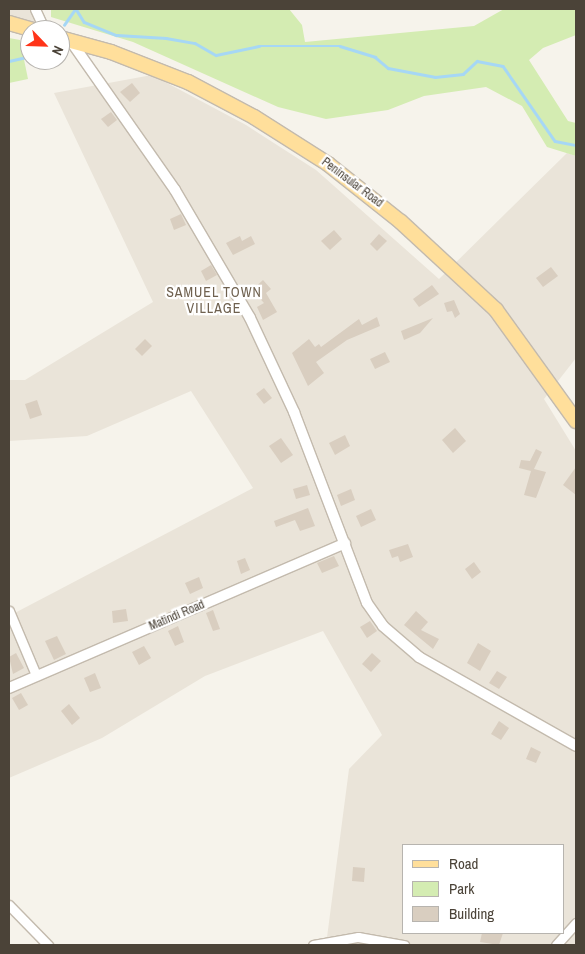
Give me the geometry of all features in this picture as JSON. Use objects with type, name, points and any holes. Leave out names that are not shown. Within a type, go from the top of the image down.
[{"type":"main road","name":"Peninsular Road","points":[[70,41],[188,82],[262,122],[328,164],[401,222],[496,310],[576,421]]},
{"type":"street","points":[[70,46],[176,190],[226,276],[294,412],[367,603],[402,646],[576,746]]},
{"type":"street","name":"Matindi Road","points":[[9,688],[345,543]]},
{"type":"street","points":[[9,611],[36,675]]},
{"type":"street","points":[[9,905],[48,945]]},
{"type":"street","points":[[556,945],[576,923]]},
{"type":"street","points":[[313,945],[358,937],[404,945]]},
{"type":"shaded area","points":[[9,9],[40,9],[36,20],[20,20],[20,29],[9,29]]},
{"type":"shaded area","points":[[152,75],[246,125],[316,170],[439,279],[567,153],[576,156],[576,358],[544,399],[576,451],[576,945],[326,945],[349,769],[382,735],[323,631],[205,676],[102,738],[9,778],[9,616],[253,488],[191,391],[87,436],[9,441],[9,380],[25,380],[153,302],[54,93]]},
{"type":"green space","points":[[51,9],[289,9],[302,25],[305,42],[474,26],[504,9],[576,9],[576,35],[543,48],[529,60],[568,121],[576,123],[576,156],[547,147],[522,106],[486,87],[424,96],[388,110],[326,119],[278,107],[133,42],[70,23],[70,20],[51,17]]},
{"type":"green space","points":[[9,38],[20,40],[20,70],[26,70],[28,79],[9,83]]},
{"type":"building","points":[[132,83],[140,93],[130,102],[120,92]]},
{"type":"building","points":[[111,112],[117,120],[108,127],[101,119]]},
{"type":"building","points":[[181,214],[186,225],[174,230],[170,219]]},
{"type":"building","points":[[334,230],[342,239],[330,250],[321,241]]},
{"type":"building","points":[[379,234],[387,241],[377,251],[370,244]]},
{"type":"building","points":[[240,236],[242,241],[251,236],[255,244],[233,255],[226,243]]},
{"type":"building","points":[[211,265],[217,275],[206,281],[201,271]]},
{"type":"building","points":[[551,267],[558,276],[543,287],[536,278]]},
{"type":"building","points":[[263,280],[271,289],[266,293],[277,312],[263,320],[257,307],[264,303],[252,290]]},
{"type":"building","points":[[432,285],[439,294],[419,307],[413,299]]},
{"type":"building","points":[[454,300],[460,314],[455,318],[452,311],[447,312],[444,303]]},
{"type":"building","points":[[377,317],[380,326],[347,340],[316,362],[324,373],[308,386],[292,353],[309,339],[315,347],[319,344],[321,347],[359,319],[362,325]]},
{"type":"building","points":[[433,318],[420,333],[404,340],[401,331]]},
{"type":"building","points":[[145,339],[152,346],[142,356],[135,349]]},
{"type":"building","points":[[385,352],[390,362],[375,369],[370,359]]},
{"type":"building","points":[[264,388],[272,398],[264,404],[256,394]]},
{"type":"building","points":[[37,400],[42,415],[30,419],[25,404]]},
{"type":"building","points":[[455,428],[466,441],[453,453],[442,440]]},
{"type":"building","points":[[345,435],[350,446],[335,455],[329,443]]},
{"type":"building","points":[[281,438],[293,455],[281,463],[269,446]]},
{"type":"building","points":[[536,449],[542,452],[534,469],[546,472],[536,498],[524,495],[531,471],[519,468],[521,460],[530,461]]},
{"type":"building","points":[[576,467],[576,495],[563,485]]},
{"type":"building","points":[[307,485],[310,495],[296,499],[293,489]]},
{"type":"building","points":[[351,489],[355,500],[341,506],[337,495]]},
{"type":"building","points":[[308,508],[315,526],[300,531],[295,520],[276,527],[274,521]]},
{"type":"building","points":[[371,509],[376,520],[361,527],[356,516]]},
{"type":"building","points":[[408,544],[413,557],[400,562],[398,556],[392,558],[389,550]]},
{"type":"building","points":[[334,556],[339,566],[322,573],[317,563]]},
{"type":"building","points":[[245,558],[250,570],[241,574],[237,561]]},
{"type":"building","points":[[474,562],[481,572],[472,579],[465,569]]},
{"type":"building","points":[[199,577],[203,588],[190,594],[185,583]]},
{"type":"building","points":[[126,609],[128,621],[113,623],[112,611]]},
{"type":"building","points":[[213,610],[220,629],[213,631],[206,613]]},
{"type":"building","points":[[416,611],[428,622],[421,630],[439,639],[433,649],[404,625]]},
{"type":"building","points":[[370,621],[377,631],[367,638],[360,627]]},
{"type":"building","points":[[178,626],[184,642],[175,646],[168,631]]},
{"type":"building","points":[[57,636],[66,654],[54,660],[45,641]]},
{"type":"building","points":[[478,643],[491,651],[480,671],[467,663]]},
{"type":"building","points":[[144,646],[151,658],[139,665],[132,652]]},
{"type":"building","points":[[16,653],[24,668],[13,674],[9,657]]},
{"type":"building","points":[[372,653],[381,661],[371,672],[362,664]]},
{"type":"building","points":[[497,671],[507,677],[499,689],[489,683]]},
{"type":"building","points":[[95,673],[101,688],[90,692],[84,678]]},
{"type":"building","points":[[21,693],[28,705],[19,710],[12,698]]},
{"type":"building","points":[[69,704],[80,718],[72,725],[61,711]]},
{"type":"building","points":[[499,721],[509,728],[501,740],[491,734]]},
{"type":"building","points":[[531,747],[541,752],[536,763],[526,759]]},
{"type":"building","points":[[353,867],[365,868],[364,882],[352,881]]},
{"type":"building","points":[[482,934],[503,934],[499,945],[480,942]]},
{"type":"waterway","points":[[67,20],[75,9]]},
{"type":"waterway","points":[[76,9],[84,22],[117,35],[166,38],[195,43],[216,55],[259,46],[340,46],[375,57],[388,68],[435,77],[463,74],[477,61],[503,66],[555,141],[576,145]]},
{"type":"waterway","points":[[9,61],[20,58]]},
{"type":"district","name":"SAMUEL TOWN VILLAGE","points":[[214,300]]}]
